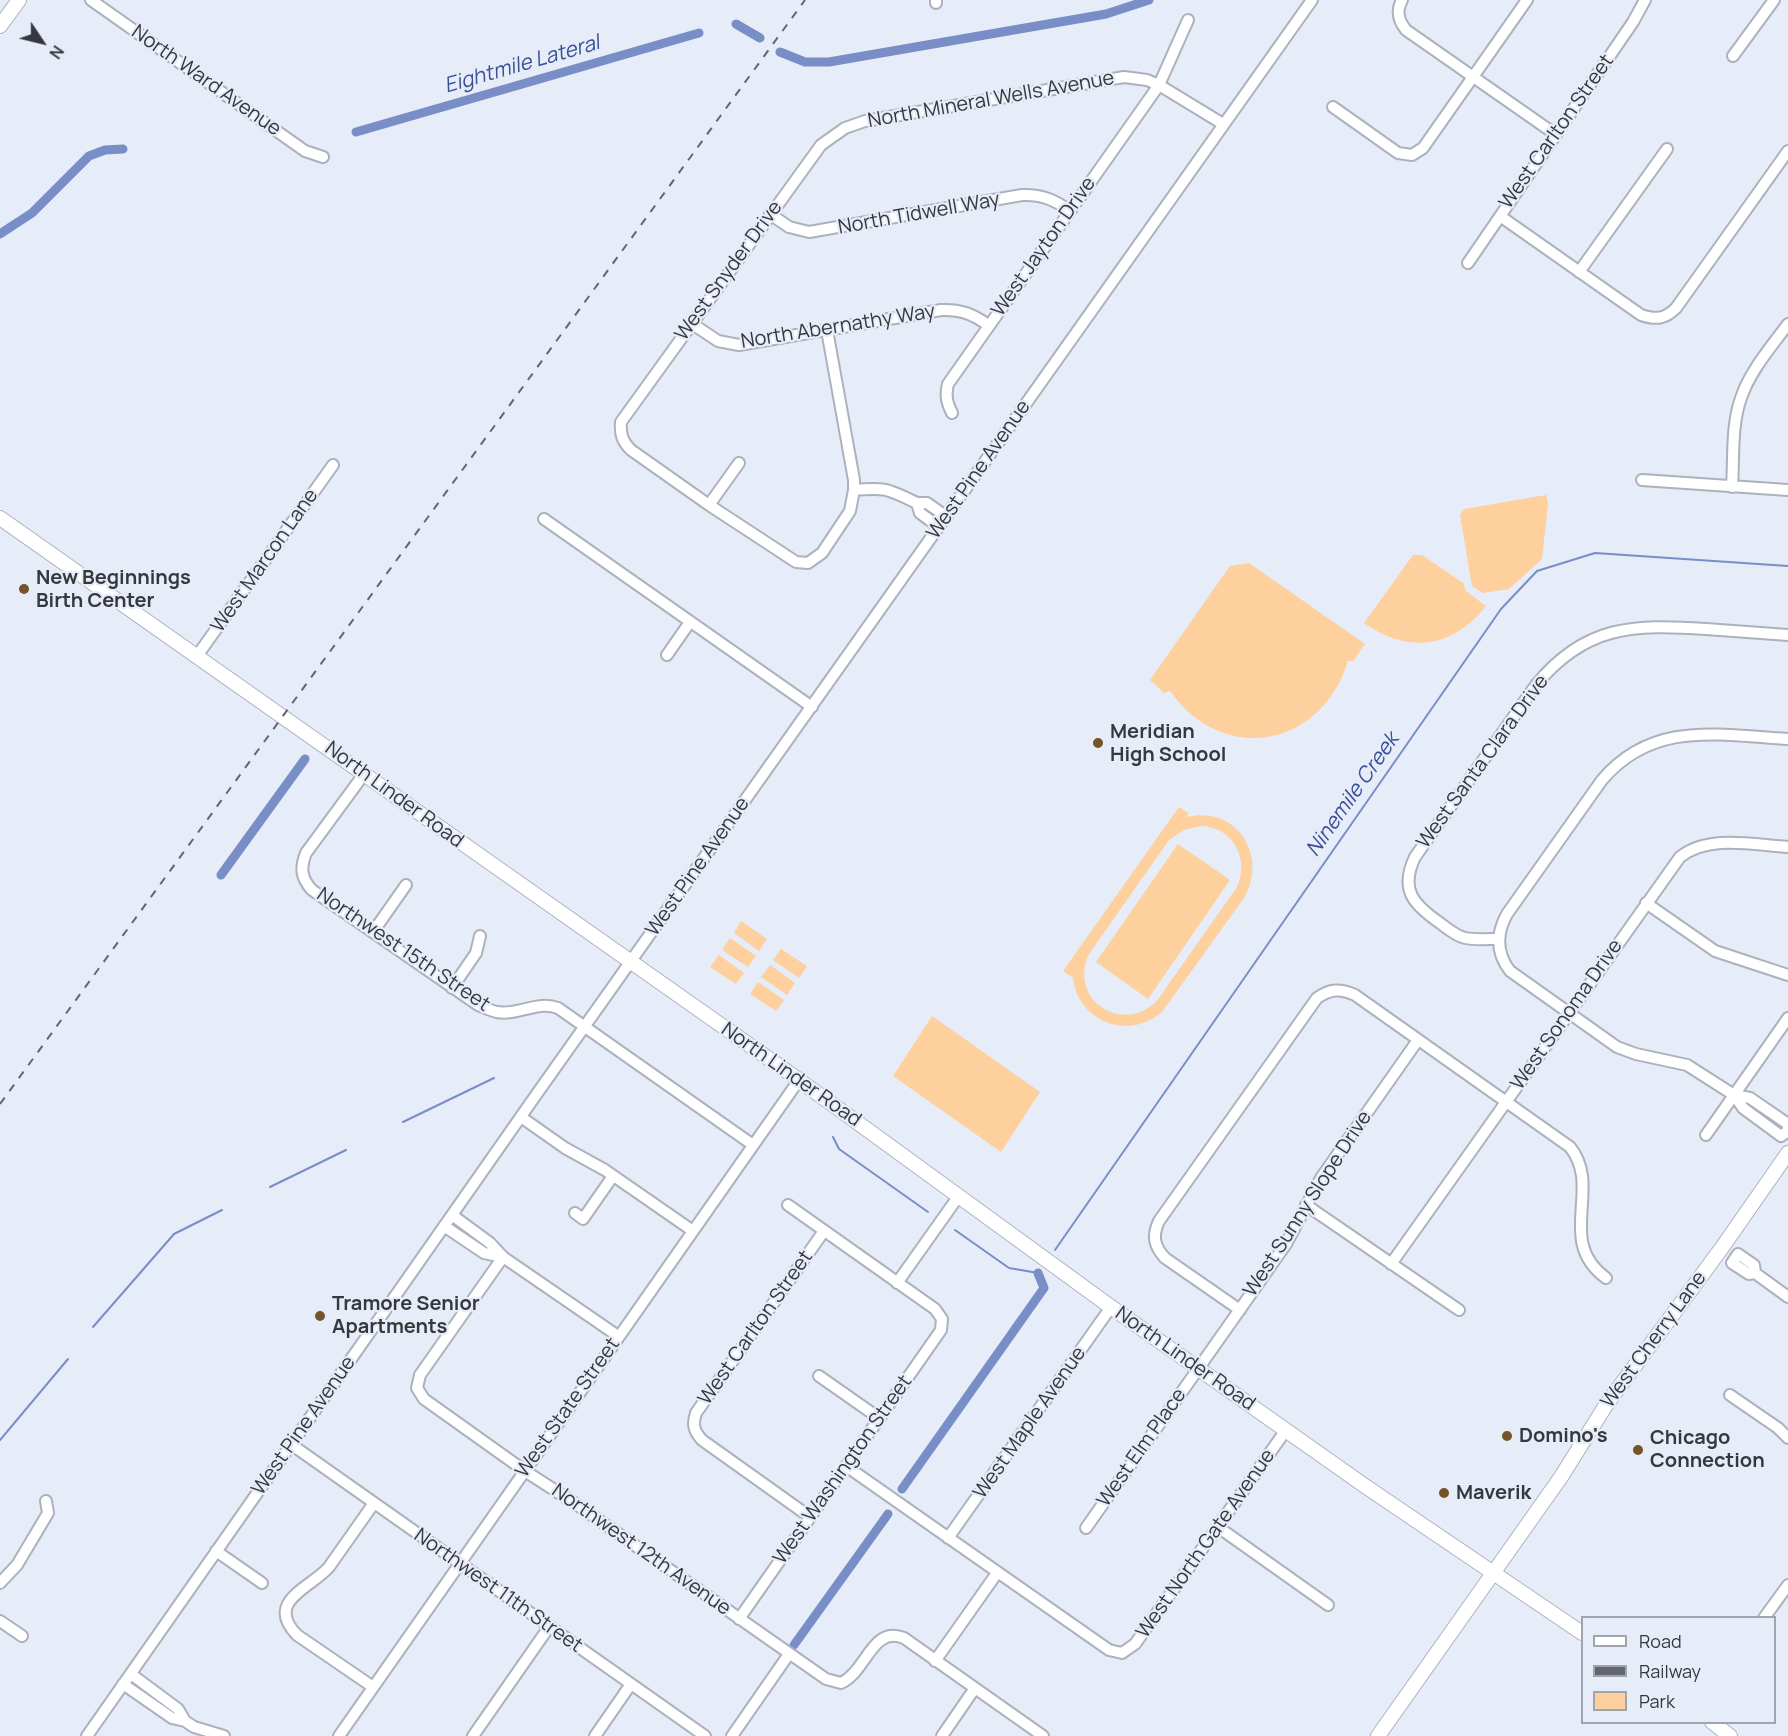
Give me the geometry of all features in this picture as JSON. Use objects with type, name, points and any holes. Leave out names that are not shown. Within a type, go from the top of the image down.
[{"type":"main road","points":[[0,26],[19,0]]},
{"type":"main road","name":"North Linder Road","points":[[0,518],[799,1080],[958,1197],[1286,1431],[1581,1632]]},
{"type":"main road","name":"West Cherry Lane","points":[[1378,1736],[1561,1477],[1606,1405],[1721,1249],[1788,1153]]},
{"type":"main road","points":[[1715,1724],[1730,1736]]},
{"type":"street","name":"North Ward Avenue","points":[[91,0],[305,151],[323,158]]},
{"type":"street","name":"West Pine Avenue","points":[[87,1736],[585,1026],[1312,0]]},
{"type":"street","points":[[1402,0],[1398,9],[1398,17],[1406,30],[1555,134]]},
{"type":"street","points":[[1334,107],[1398,153],[1412,155],[1423,148],[1527,0]]},
{"type":"street","name":"West Carlton Street","points":[[1468,263],[1633,22],[1645,0]]},
{"type":"street","points":[[1733,56],[1774,0]]},
{"type":"street","name":"West Jayton Drive","points":[[952,413],[947,404],[948,384],[1159,85],[1188,20]]},
{"type":"street","name":"North Mineral Wells Avenue","points":[[855,124],[1111,77],[1136,78],[1159,85],[1223,124]]},
{"type":"street","name":"West Snyder Drive","points":[[709,505],[623,443],[620,433],[621,422],[821,145],[836,132],[855,124]]},
{"type":"street","points":[[1579,272],[1667,149]]},
{"type":"street","points":[[1500,216],[1641,315],[1651,319],[1662,318],[1676,308],[1788,151]]},
{"type":"street","name":"North Tidwell Way","points":[[770,214],[789,227],[809,232],[1022,195],[1043,196],[1070,210]]},
{"type":"street","name":"North Abernathy Way","points":[[691,323],[718,341],[739,345],[951,310],[971,314],[988,325]]},
{"type":"street","points":[[1732,487],[1736,423],[1741,398],[1755,370],[1788,324]]},
{"type":"street","points":[[739,463],[709,505],[796,562],[807,563],[822,554],[845,520],[853,502],[854,490],[827,330]]},
{"type":"street","name":"West Marcon Lane","points":[[197,656],[333,465]]},
{"type":"street","points":[[1642,480],[1788,490]]},
{"type":"street","points":[[854,490],[879,488],[889,490],[916,503],[927,503],[947,517]]},
{"type":"street","points":[[916,503],[920,513],[939,527]]},
{"type":"street","points":[[543,519],[812,707]]},
{"type":"street","points":[[667,655],[690,622]]},
{"type":"street","name":"West Santa Clara Drive","points":[[1498,939],[1465,938],[1417,906],[1408,887],[1410,867],[1536,685],[1550,670],[1574,650],[1612,633],[1633,628],[1654,626],[1788,635]]},
{"type":"street","points":[[1788,739],[1682,735],[1661,739],[1633,752],[1616,764],[1602,780],[1506,914],[1498,939],[1500,954],[1510,971],[1617,1047],[1636,1054],[1687,1065],[1734,1095],[1743,1108],[1781,1136],[1788,1129]]},
{"type":"street","name":"Northwest 15th Street","points":[[364,774],[306,854],[302,863],[302,873],[312,890],[478,1005],[497,1012],[516,1012],[548,999],[753,1145]]},
{"type":"street","name":"West Sonoma Drive","points":[[1391,1264],[1680,857],[1697,846],[1717,843],[1788,848]]},
{"type":"street","points":[[373,932],[406,885]]},
{"type":"street","points":[[1646,903],[1715,951],[1788,975]]},
{"type":"street","points":[[452,988],[476,953],[480,936]]},
{"type":"street","points":[[1240,1310],[1165,1257],[1158,1250],[1154,1240],[1155,1230],[1159,1221],[1317,998],[1325,992],[1335,990],[1354,995],[1570,1147],[1576,1155],[1583,1174],[1580,1217],[1585,1256],[1590,1264],[1606,1278]]},
{"type":"street","points":[[1706,1135],[1788,1018]]},
{"type":"street","name":"West Sunny Slope Drive","points":[[1199,1368],[1286,1244],[1321,1178],[1418,1040]]},
{"type":"street","name":"West State Street","points":[[339,1736],[799,1080]]},
{"type":"street","points":[[521,1117],[693,1231]]},
{"type":"street","points":[[575,1213],[583,1219],[613,1176]]},
{"type":"street","points":[[788,1205],[897,1283],[958,1197]]},
{"type":"street","points":[[1306,1205],[1459,1310]]},
{"type":"street","points":[[452,1215],[490,1243],[503,1257],[618,1336]]},
{"type":"street","points":[[444,1226],[484,1253],[503,1257]]},
{"type":"street","name":"West Carlton Street","points":[[810,1517],[702,1440],[693,1428],[696,1413],[824,1231]]},
{"type":"street","points":[[1721,1249],[1734,1259],[1738,1254],[1754,1266],[1755,1273],[1788,1297]]},
{"type":"street","name":"Northwest 12th Avenue","points":[[503,1257],[420,1375],[417,1388],[424,1399],[826,1679],[841,1683],[854,1675],[877,1642],[890,1634],[904,1638],[935,1660]]},
{"type":"street","name":"West Washington Street","points":[[739,1619],[941,1330],[942,1319],[935,1309],[897,1283]]},
{"type":"street","name":"West Maple Avenue","points":[[948,1538],[1111,1307]]},
{"type":"street","name":"West Elm Place","points":[[1086,1528],[1199,1368]]},
{"type":"street","points":[[819,1376],[879,1418]]},
{"type":"street","points":[[1731,1395],[1778,1428],[1788,1438]]},
{"type":"street","name":"West North Gate Avenue","points":[[997,1573],[1109,1650],[1122,1653],[1136,1644],[1286,1431]]},
{"type":"street","name":"Northwest 11th Street","points":[[292,1444],[705,1736]]},
{"type":"street","points":[[846,1466],[997,1573],[935,1660],[1043,1736]]},
{"type":"street","points":[[0,1583],[17,1564],[48,1514],[46,1501]]},
{"type":"street","points":[[373,1687],[297,1635],[290,1628],[286,1618],[286,1608],[298,1590],[322,1575],[329,1567],[374,1503]]},
{"type":"street","points":[[1218,1527],[1328,1605]]},
{"type":"street","points":[[216,1551],[262,1583]]},
{"type":"street","points":[[1765,1616],[1788,1585]]},
{"type":"street","points":[[0,1621],[22,1636]]},
{"type":"street","points":[[473,1736],[549,1627]]},
{"type":"street","points":[[732,1736],[789,1654]]},
{"type":"street","points":[[130,1674],[178,1709],[185,1721]]},
{"type":"street","points":[[123,1684],[172,1718],[224,1736]]},
{"type":"street","points":[[595,1736],[631,1684]]},
{"type":"street","points":[[942,1736],[975,1688]]},
{"type":"green space","points":[[1546,495],[1548,504],[1542,559],[1509,589],[1483,593],[1472,586],[1460,515],[1464,509]]},
{"type":"green space","points":[[1413,555],[1422,555],[1463,583],[1466,591],[1486,606],[1459,631],[1429,642],[1413,643],[1397,639],[1380,633],[1364,623]]},
{"type":"green space","points":[[1249,563],[1365,644],[1353,661],[1348,661],[1335,690],[1316,713],[1294,728],[1269,737],[1242,737],[1216,730],[1192,715],[1170,691],[1164,693],[1150,680],[1230,566]]},
{"type":"green space","points":[[1179,807],[1188,813],[1187,817],[1205,815],[1220,819],[1233,826],[1243,837],[1250,850],[1253,866],[1251,882],[1244,898],[1162,1012],[1149,1021],[1135,1025],[1121,1026],[1107,1022],[1095,1016],[1084,1006],[1073,978],[1063,971]],"holes":[[[1201,826],[1222,832],[1236,846],[1241,866],[1237,887],[1156,1002],[1142,1011],[1127,1015],[1113,1013],[1101,1007],[1091,997],[1086,985],[1084,970],[1089,954],[1169,840],[1184,830]]]},
{"type":"green space","points":[[1178,844],[1230,880],[1148,999],[1096,962]]},
{"type":"green space","points":[[741,921],[767,939],[759,951],[734,933]]},
{"type":"green space","points":[[730,938],[756,956],[748,967],[722,950]]},
{"type":"green space","points":[[781,949],[807,966],[799,978],[773,960]]},
{"type":"green space","points":[[719,955],[744,973],[736,984],[710,967]]},
{"type":"green space","points":[[770,965],[795,983],[787,995],[761,977]]},
{"type":"green space","points":[[758,982],[784,1000],[776,1011],[750,994]]},
{"type":"green space","points":[[932,1016],[1040,1092],[1001,1152],[893,1076]]},
{"type":"waterway","name":"Eightmile Lateral","points":[[780,52],[805,62],[829,62],[1106,14],[1149,0]]},
{"type":"waterway","name":"Eightmile Lateral","points":[[736,24],[760,38]]},
{"type":"waterway","name":"Eightmile Lateral","points":[[356,132],[699,33]]},
{"type":"waterway","name":"Eightmile Lateral","points":[[0,234],[32,213],[89,156],[105,150],[123,149]]},
{"type":"waterway","name":"Ninemile Creek","points":[[1055,1250],[1501,609],[1537,571],[1595,553],[1788,566]]},
{"type":"waterway","points":[[221,875],[305,759]]},
{"type":"waterway","name":"Ninemile Creek","points":[[403,1122],[494,1078]]},
{"type":"waterway","name":"Ninemile Creek","points":[[833,1137],[839,1149],[928,1212]]},
{"type":"waterway","name":"Ninemile Creek","points":[[270,1187],[346,1150]]},
{"type":"waterway","name":"Ninemile Creek","points":[[93,1327],[174,1234],[222,1210]]},
{"type":"waterway","name":"Ninemile Creek","points":[[955,1230],[1009,1268],[1038,1273]]},
{"type":"waterway","points":[[902,1489],[1044,1288],[1038,1273]]},
{"type":"waterway","name":"Ninemile Creek","points":[[0,1440],[68,1359]]},
{"type":"waterway","points":[[794,1645],[888,1514]]},
{"type":"railway","points":[[0,1104],[805,0]]},
{"type":"place","name":"New Beginnings Birth Center","points":[[24,589]]},
{"type":"place","name":"Meridian High School","points":[[1098,743]]},
{"type":"place","name":"Tramore Senior Apartments","points":[[320,1316]]},
{"type":"place","name":"Domino's","points":[[1507,1436]]},
{"type":"place","name":"Chicago Connection","points":[[1638,1450]]},
{"type":"place","name":"Maverik","points":[[1444,1493]]}]
